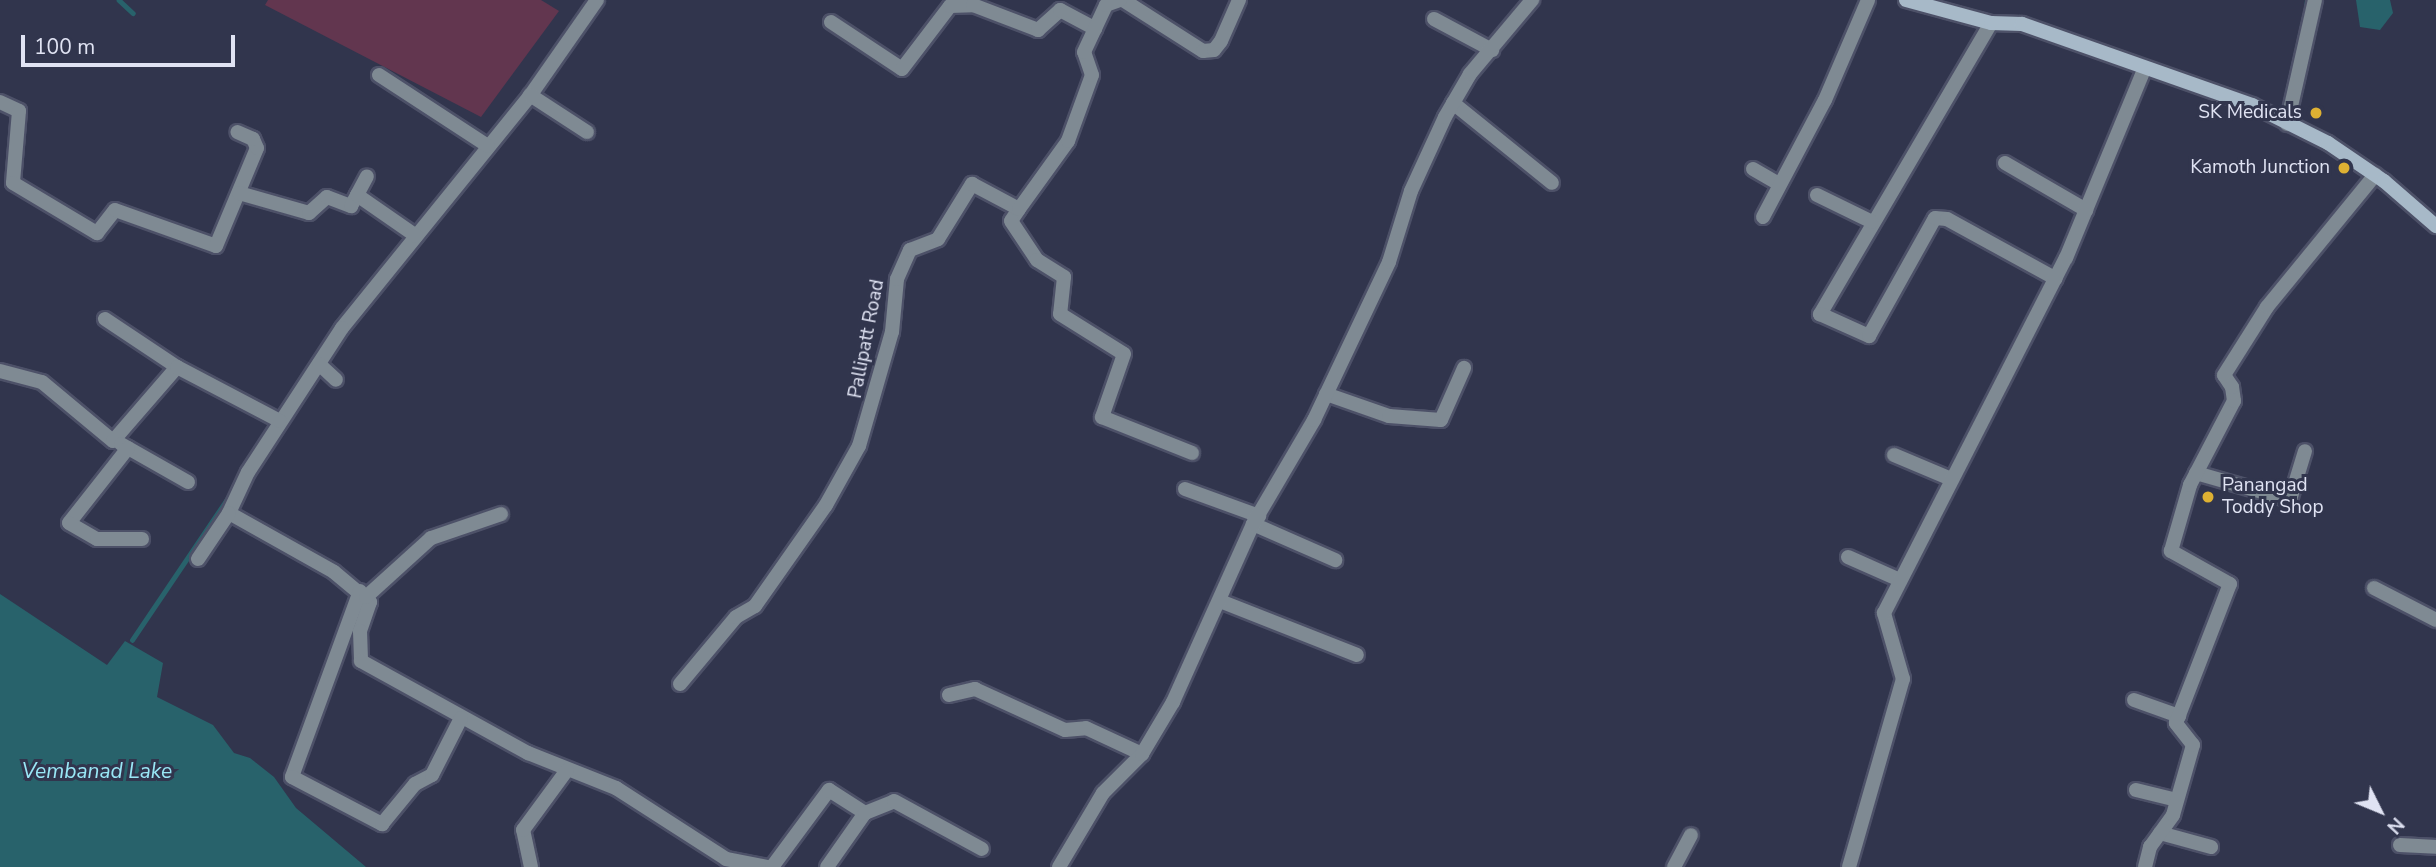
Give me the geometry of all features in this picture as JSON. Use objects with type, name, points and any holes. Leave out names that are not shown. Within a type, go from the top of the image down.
[{"type":"main road","points":[[1906,0],[1991,23],[2022,24],[2111,53],[2144,69],[2223,93],[2328,143],[2375,175],[2436,226]]},
{"type":"street","points":[[198,559],[229,513],[248,472],[318,364],[416,236],[530,95],[597,0]]},
{"type":"street","points":[[1192,453],[1102,417],[1124,354],[1060,314],[1064,277],[1037,260],[1011,221],[1068,141],[1092,75],[1084,52],[1106,5],[1122,0],[1203,51],[1214,50],[1221,41],[1239,0]]},
{"type":"street","points":[[1059,867],[1103,793],[1142,754],[1173,702],[1256,520],[1326,394],[1389,262],[1411,191],[1453,103],[1470,74],[1532,0]]},
{"type":"street","points":[[1763,217],[1825,100],[1868,0]]},
{"type":"street","points":[[2287,124],[2315,0]]},
{"type":"street","points":[[831,22],[902,69],[950,6],[973,5],[1038,30],[1060,10],[1095,29]]},
{"type":"street","points":[[1434,19],[1492,50]]},
{"type":"street","points":[[1991,23],[1820,314],[1869,336],[1935,218],[1947,219],[2056,278]]},
{"type":"street","points":[[1849,867],[1903,679],[1884,613],[2056,278],[2144,69]]},
{"type":"street","points":[[379,75],[488,146]]},
{"type":"street","points":[[530,95],[587,132]]},
{"type":"street","points":[[0,102],[19,111],[13,183],[97,233],[115,210],[216,246],[257,148],[253,139],[237,132]]},
{"type":"street","points":[[1453,103],[1552,183]]},
{"type":"street","points":[[2005,163],[2086,210]]},
{"type":"street","points":[[1752,170],[1779,184]]},
{"type":"street","points":[[2145,867],[2150,846],[2177,800],[2193,745],[2176,723],[2230,584],[2171,551],[2196,473],[2234,401],[2232,387],[2224,375],[2267,307],[2375,175]]},
{"type":"street","points":[[239,193],[309,214],[327,197],[351,206],[367,176]]},
{"type":"street","name":"Pallipatt Road","points":[[680,684],[736,617],[755,606],[826,505],[859,446],[892,332],[897,279],[910,250],[938,239],[972,184],[1019,209]]},
{"type":"street","points":[[357,195],[416,236]]},
{"type":"street","points":[[1817,195],[1872,222]]},
{"type":"street","points":[[105,318],[177,367],[280,421]]},
{"type":"street","points":[[318,364],[336,380]]},
{"type":"street","points":[[113,441],[177,367]]},
{"type":"street","points":[[1326,394],[1389,416],[1441,420],[1464,368]]},
{"type":"street","points":[[0,371],[19,379],[42,382],[113,441],[188,482]]},
{"type":"street","points":[[128,448],[69,523],[97,539],[142,539]]},
{"type":"street","points":[[2196,473],[2290,500],[2305,451]]},
{"type":"street","points":[[1894,455],[1951,479]]},
{"type":"street","points":[[1185,489],[1256,520],[1335,560]]},
{"type":"street","points":[[229,513],[363,594],[370,602],[360,631],[361,661],[461,718],[568,770],[616,788],[723,863],[770,867],[829,790],[865,813]]},
{"type":"street","points":[[461,718],[432,775],[415,784],[383,824],[292,777],[363,594],[430,538],[501,514]]},
{"type":"street","points":[[1847,557],[1900,580]]},
{"type":"street","points":[[2374,588],[2436,620]]},
{"type":"street","points":[[1220,601],[1357,654]]},
{"type":"street","points":[[949,695],[975,689],[1065,730],[1086,728],[1142,754]]},
{"type":"street","points":[[2134,700],[2179,716]]},
{"type":"street","points":[[531,867],[523,830],[568,770]]},
{"type":"street","points":[[2136,790],[2177,800]]},
{"type":"street","points":[[827,867],[865,813],[894,801],[982,849]]},
{"type":"street","points":[[2160,833],[2211,847]]},
{"type":"street","points":[[1674,867],[1691,835]]},
{"type":"street","points":[[2400,845],[2436,847]]},
{"type":"shaded area","points":[[268,0],[541,0],[559,11],[481,117],[265,5]]},
{"type":"water","points":[[2356,0],[2390,0],[2393,13],[2380,30],[2360,27]]},
{"type":"water","name":"Vembanad Lake","points":[[0,594],[107,665],[125,641],[163,663],[157,697],[213,725],[234,753],[250,758],[274,777],[296,808],[366,867],[0,867]]},
{"type":"waterway","points":[[119,0],[133,13]]},
{"type":"waterway","points":[[2305,16],[2307,0]]},
{"type":"waterway","points":[[132,640],[231,493]]},
{"type":"place","name":"SK Medicals","points":[[2316,113]]},
{"type":"place","name":"Kamoth Junction","points":[[2344,168]]},
{"type":"place","name":"Panangad Toddy Shop","points":[[2208,497]]}]
